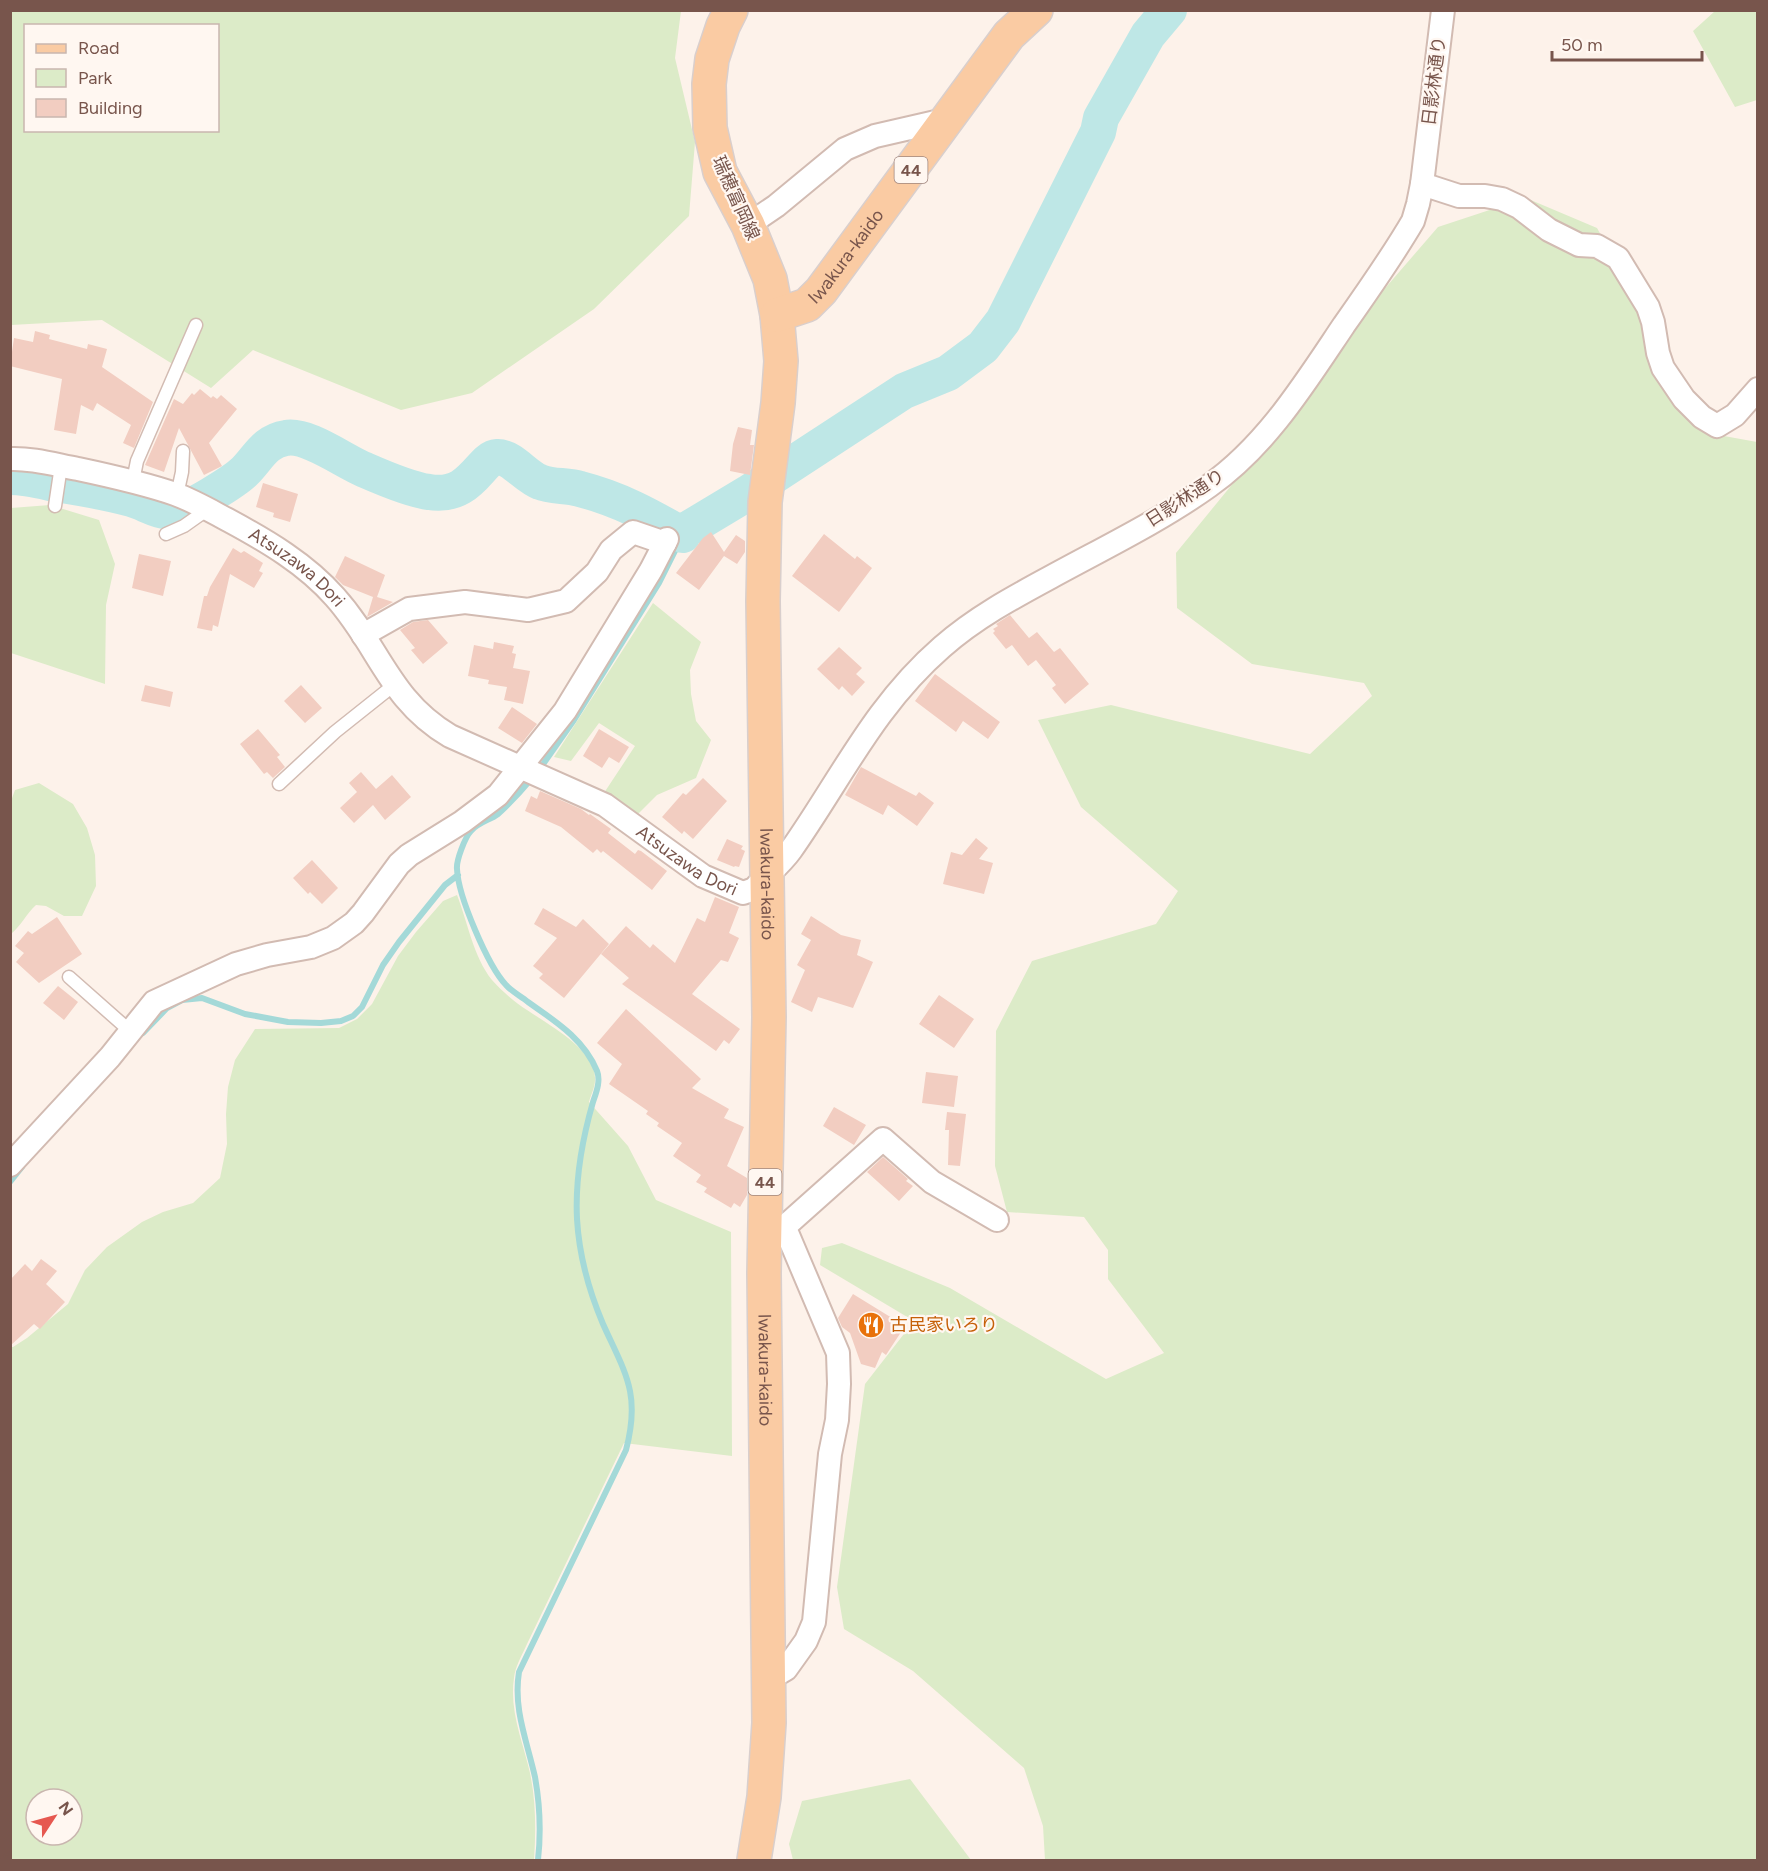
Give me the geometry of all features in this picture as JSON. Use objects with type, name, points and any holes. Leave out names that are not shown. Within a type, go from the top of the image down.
[{"type":"main road","name":"瑞穂富岡線","points":[[730,10],[712,59],[708,84],[708,114],[712,143],[720,172],[748,225],[770,279],[777,315]]},
{"type":"main road","name":"Iwakura-kaido","points":[[754,1860],[766,1775],[769,1679],[773,1225],[763,601],[765,502],[781,361],[777,315],[807,305],[821,291],[1009,35],[1035,10]]},
{"type":"street","name":"日影林通り","points":[[766,875],[789,853],[857,745],[886,705],[916,671],[990,610],[1209,486],[1241,460],[1281,416],[1413,221],[1422,184],[1443,10]]},
{"type":"street","points":[[748,225],[776,206],[845,149],[874,136],[949,119]]},
{"type":"street","points":[[1422,184],[1459,196],[1485,196],[1502,199],[1520,207],[1549,230],[1579,245],[1597,246],[1618,258],[1648,307],[1663,368],[1684,399],[1711,423],[1717,426],[1735,415],[1758,389]]},
{"type":"street","name":"Atsuzawa Dori","points":[[10,459],[60,471],[133,481],[177,495],[208,509],[274,546],[311,574],[335,596],[394,685],[410,705],[436,728],[605,805],[682,863],[727,887],[748,893],[766,875]]},
{"type":"street","points":[[10,1165],[93,1076],[151,1004],[175,990],[236,964],[322,944],[342,932],[363,913],[404,860],[418,848],[486,806],[508,784],[528,771],[666,541],[633,532],[611,550],[597,572],[566,601],[528,610],[465,602],[409,609],[363,635]]},
{"type":"street","points":[[769,1679],[786,1669],[806,1641],[814,1623],[839,1384],[838,1353],[788,1235],[773,1225],[883,1139],[932,1182],[997,1220]]},
{"type":"lane","points":[[133,481],[137,461],[196,325]]},
{"type":"lane","points":[[177,495],[182,472],[183,451]]},
{"type":"lane","points":[[55,506],[60,471]]},
{"type":"lane","points":[[166,534],[184,526],[208,509]]},
{"type":"lane","points":[[279,784],[335,732],[394,685]]},
{"type":"lane","points":[[69,977],[130,1031]]},
{"type":"green space","points":[[11,11],[681,11],[675,58],[695,142],[689,216],[594,309],[472,393],[401,410],[253,350],[211,388],[102,320],[11,325]]},
{"type":"green space","points":[[1715,11],[1757,11],[1757,100],[1735,107],[1693,31]]},
{"type":"green space","points":[[1526,198],[1597,228],[1713,434],[1757,442],[1757,1860],[1045,1860],[1043,1826],[1024,1768],[913,1671],[844,1629],[837,1587],[865,1384],[914,1321],[820,1265],[822,1248],[842,1243],[950,1288],[1106,1379],[1164,1353],[1108,1279],[1108,1250],[1084,1217],[1007,1212],[995,1166],[996,1031],[1032,961],[1156,924],[1178,891],[1081,807],[1038,720],[1111,705],[1310,754],[1372,696],[1364,683],[1252,664],[1177,608],[1176,553],[1239,476],[1349,330],[1438,227]]},
{"type":"green space","points":[[50,505],[99,520],[115,564],[106,605],[105,684],[11,653],[11,508]]},
{"type":"green space","points":[[653,603],[701,642],[690,670],[691,694],[696,721],[711,740],[696,778],[657,795],[636,816],[602,796],[635,746],[599,723],[571,761],[554,757]]},
{"type":"green space","points":[[39,783],[73,804],[87,828],[95,855],[96,886],[82,916],[64,916],[46,906],[36,905],[11,934],[11,801],[15,790]]},
{"type":"green space","points":[[457,895],[475,950],[492,980],[518,1004],[558,1030],[580,1048],[588,1058],[595,1080],[589,1102],[628,1146],[656,1200],[731,1232],[732,1456],[624,1443],[517,1665],[515,1674],[513,1702],[533,1795],[534,1860],[11,1860],[10,1347],[27,1338],[68,1304],[85,1270],[107,1247],[142,1222],[163,1212],[193,1203],[220,1178],[227,1144],[228,1087],[235,1060],[255,1029],[339,1028],[357,1019],[372,1004],[398,956],[443,901]]},
{"type":"green space","points":[[910,1779],[971,1860],[793,1860],[789,1844],[802,1801]]},
{"type":"building","points":[[35,331],[50,335],[49,339],[87,349],[88,344],[107,349],[102,367],[153,402],[134,448],[123,443],[131,425],[97,403],[93,411],[81,405],[76,434],[54,430],[62,379],[10,366],[14,338],[33,342]]},
{"type":"building","points":[[200,389],[211,398],[213,396],[217,399],[221,395],[237,409],[209,443],[222,466],[204,475],[179,428],[164,472],[145,465],[174,399],[183,404],[192,393],[194,395]]},
{"type":"building","points":[[738,427],[752,430],[750,445],[754,445],[750,475],[730,471],[733,444]]},
{"type":"building","points":[[263,483],[298,494],[290,522],[273,517],[274,513],[256,507]]},
{"type":"building","points":[[711,532],[724,552],[736,535],[745,541],[745,552],[737,564],[724,556],[699,590],[676,573],[703,538]]},
{"type":"building","points":[[824,534],[855,559],[857,556],[872,568],[839,612],[792,576]]},
{"type":"building","points":[[233,548],[241,553],[244,551],[263,563],[259,571],[263,573],[254,588],[230,574],[218,627],[213,625],[212,631],[197,628],[204,596],[207,596]]},
{"type":"building","points":[[139,554],[171,561],[163,596],[132,588]]},
{"type":"building","points":[[345,556],[385,575],[377,597],[393,602],[367,617],[373,597],[343,585],[335,577]]},
{"type":"building","points":[[1010,615],[1029,638],[1037,632],[1054,652],[1060,648],[1089,684],[1065,704],[1052,688],[1056,685],[1036,660],[1028,666],[1012,645],[1006,649],[993,633],[995,631],[993,629],[998,626],[996,624]]},
{"type":"building","points":[[428,620],[448,643],[423,664],[411,650],[415,648],[400,630],[413,622]]},
{"type":"building","points":[[494,642],[514,646],[512,653],[516,654],[513,668],[530,671],[523,704],[504,700],[507,687],[488,684],[489,680],[468,676],[474,645],[493,649]]},
{"type":"building","points":[[839,647],[862,668],[856,674],[865,682],[852,696],[842,686],[839,690],[817,669]]},
{"type":"building","points":[[935,674],[1000,722],[988,739],[963,721],[956,732],[915,701]]},
{"type":"building","points":[[145,685],[173,692],[170,707],[141,701]]},
{"type":"building","points":[[301,685],[322,708],[305,723],[284,701]]},
{"type":"building","points":[[512,707],[537,724],[522,743],[498,728]]},
{"type":"building","points":[[258,729],[280,755],[277,757],[285,767],[273,778],[267,772],[264,774],[240,744]]},
{"type":"building","points":[[599,729],[629,747],[619,763],[609,757],[602,768],[583,756]]},
{"type":"building","points":[[861,767],[916,796],[919,792],[934,803],[917,826],[888,805],[883,815],[845,795]]},
{"type":"building","points":[[361,772],[376,789],[392,775],[411,797],[385,820],[373,805],[354,823],[340,808],[357,792],[349,783]]},
{"type":"building","points":[[703,778],[727,801],[693,839],[684,831],[682,834],[662,817],[683,793],[686,795]]},
{"type":"building","points":[[540,791],[590,814],[611,829],[608,833],[635,854],[638,850],[641,851],[667,871],[652,890],[603,851],[601,853],[597,849],[593,853],[561,827],[525,811],[531,796],[537,799]]},
{"type":"building","points":[[976,838],[988,848],[979,859],[993,863],[984,894],[943,884],[951,852],[962,855]]},
{"type":"building","points":[[727,839],[743,846],[741,849],[745,851],[739,867],[717,860]]},
{"type":"building","points":[[312,860],[338,888],[322,904],[310,892],[308,894],[293,878]]},
{"type":"building","points":[[715,897],[739,907],[729,933],[739,938],[728,962],[721,960],[692,994],[740,1029],[729,1044],[724,1040],[716,1051],[622,984],[629,978],[601,954],[626,926],[650,948],[653,944],[675,963],[697,918],[705,922]]},
{"type":"building","points":[[543,908],[576,927],[583,919],[609,944],[564,998],[539,978],[543,974],[533,966],[557,938],[534,924]]},
{"type":"building","points":[[811,916],[841,935],[861,940],[857,955],[873,962],[853,1008],[818,997],[812,1012],[791,1002],[805,970],[797,965],[811,940],[801,934]]},
{"type":"building","points":[[57,917],[82,954],[39,983],[16,962],[24,953],[15,946],[28,931],[32,934]]},
{"type":"building","points":[[58,986],[78,1002],[64,1020],[43,1003]]},
{"type":"building","points":[[939,995],[974,1019],[954,1048],[919,1024]]},
{"type":"building","points":[[626,1009],[701,1079],[692,1088],[729,1109],[724,1118],[744,1127],[727,1166],[747,1178],[747,1195],[740,1207],[734,1203],[731,1208],[704,1192],[707,1188],[696,1182],[701,1175],[673,1156],[682,1143],[657,1126],[659,1123],[646,1114],[648,1111],[609,1084],[622,1064],[597,1043]]},
{"type":"building","points":[[926,1072],[958,1076],[954,1107],[922,1103]]},
{"type":"building","points":[[834,1107],[866,1125],[854,1145],[823,1126]]},
{"type":"building","points":[[947,1112],[966,1114],[960,1166],[948,1165],[949,1130],[945,1130]]},
{"type":"building","points":[[883,1157],[913,1186],[899,1201],[867,1172]]},
{"type":"building","points":[[41,1259],[57,1271],[46,1284],[65,1302],[40,1329],[34,1324],[10,1346],[10,1280],[25,1264],[32,1271]]},
{"type":"building","points":[[853,1294],[905,1326],[886,1355],[882,1352],[875,1368],[861,1364],[850,1333],[842,1327],[838,1318]]},
{"type":"waterway","points":[[10,477],[103,492],[163,511],[174,512],[200,501],[232,481],[245,471],[267,446],[279,440],[295,438],[315,444],[379,476],[429,492],[444,493],[455,490],[473,478],[491,459],[502,458],[540,482],[575,488],[608,498],[645,514],[683,535],[688,529],[748,493],[904,391],[948,373],[983,347],[1003,321],[1098,132],[1101,118],[1148,35],[1169,10]]},
{"type":"waterway","points":[[539,770],[574,720],[659,583],[683,535]]},
{"type":"waterway","points":[[532,778],[498,814],[474,828],[469,834],[457,869],[468,913],[499,976],[511,990],[577,1040],[585,1049],[597,1071],[598,1087],[586,1131],[578,1174],[578,1232],[582,1259],[593,1299],[624,1370],[632,1413],[626,1450],[519,1672],[519,1712],[538,1798],[540,1829],[538,1860]]},
{"type":"waterway","points":[[143,1033],[167,1008],[182,1000],[202,998],[245,1014],[288,1022],[321,1023],[341,1021],[353,1016],[362,1007],[383,965],[399,942],[445,885],[458,875]]},
{"type":"waterway","points":[[10,1182],[22,1167]]},
{"type":"place","name":"古民家いろり","points":[[871,1325]]}]
